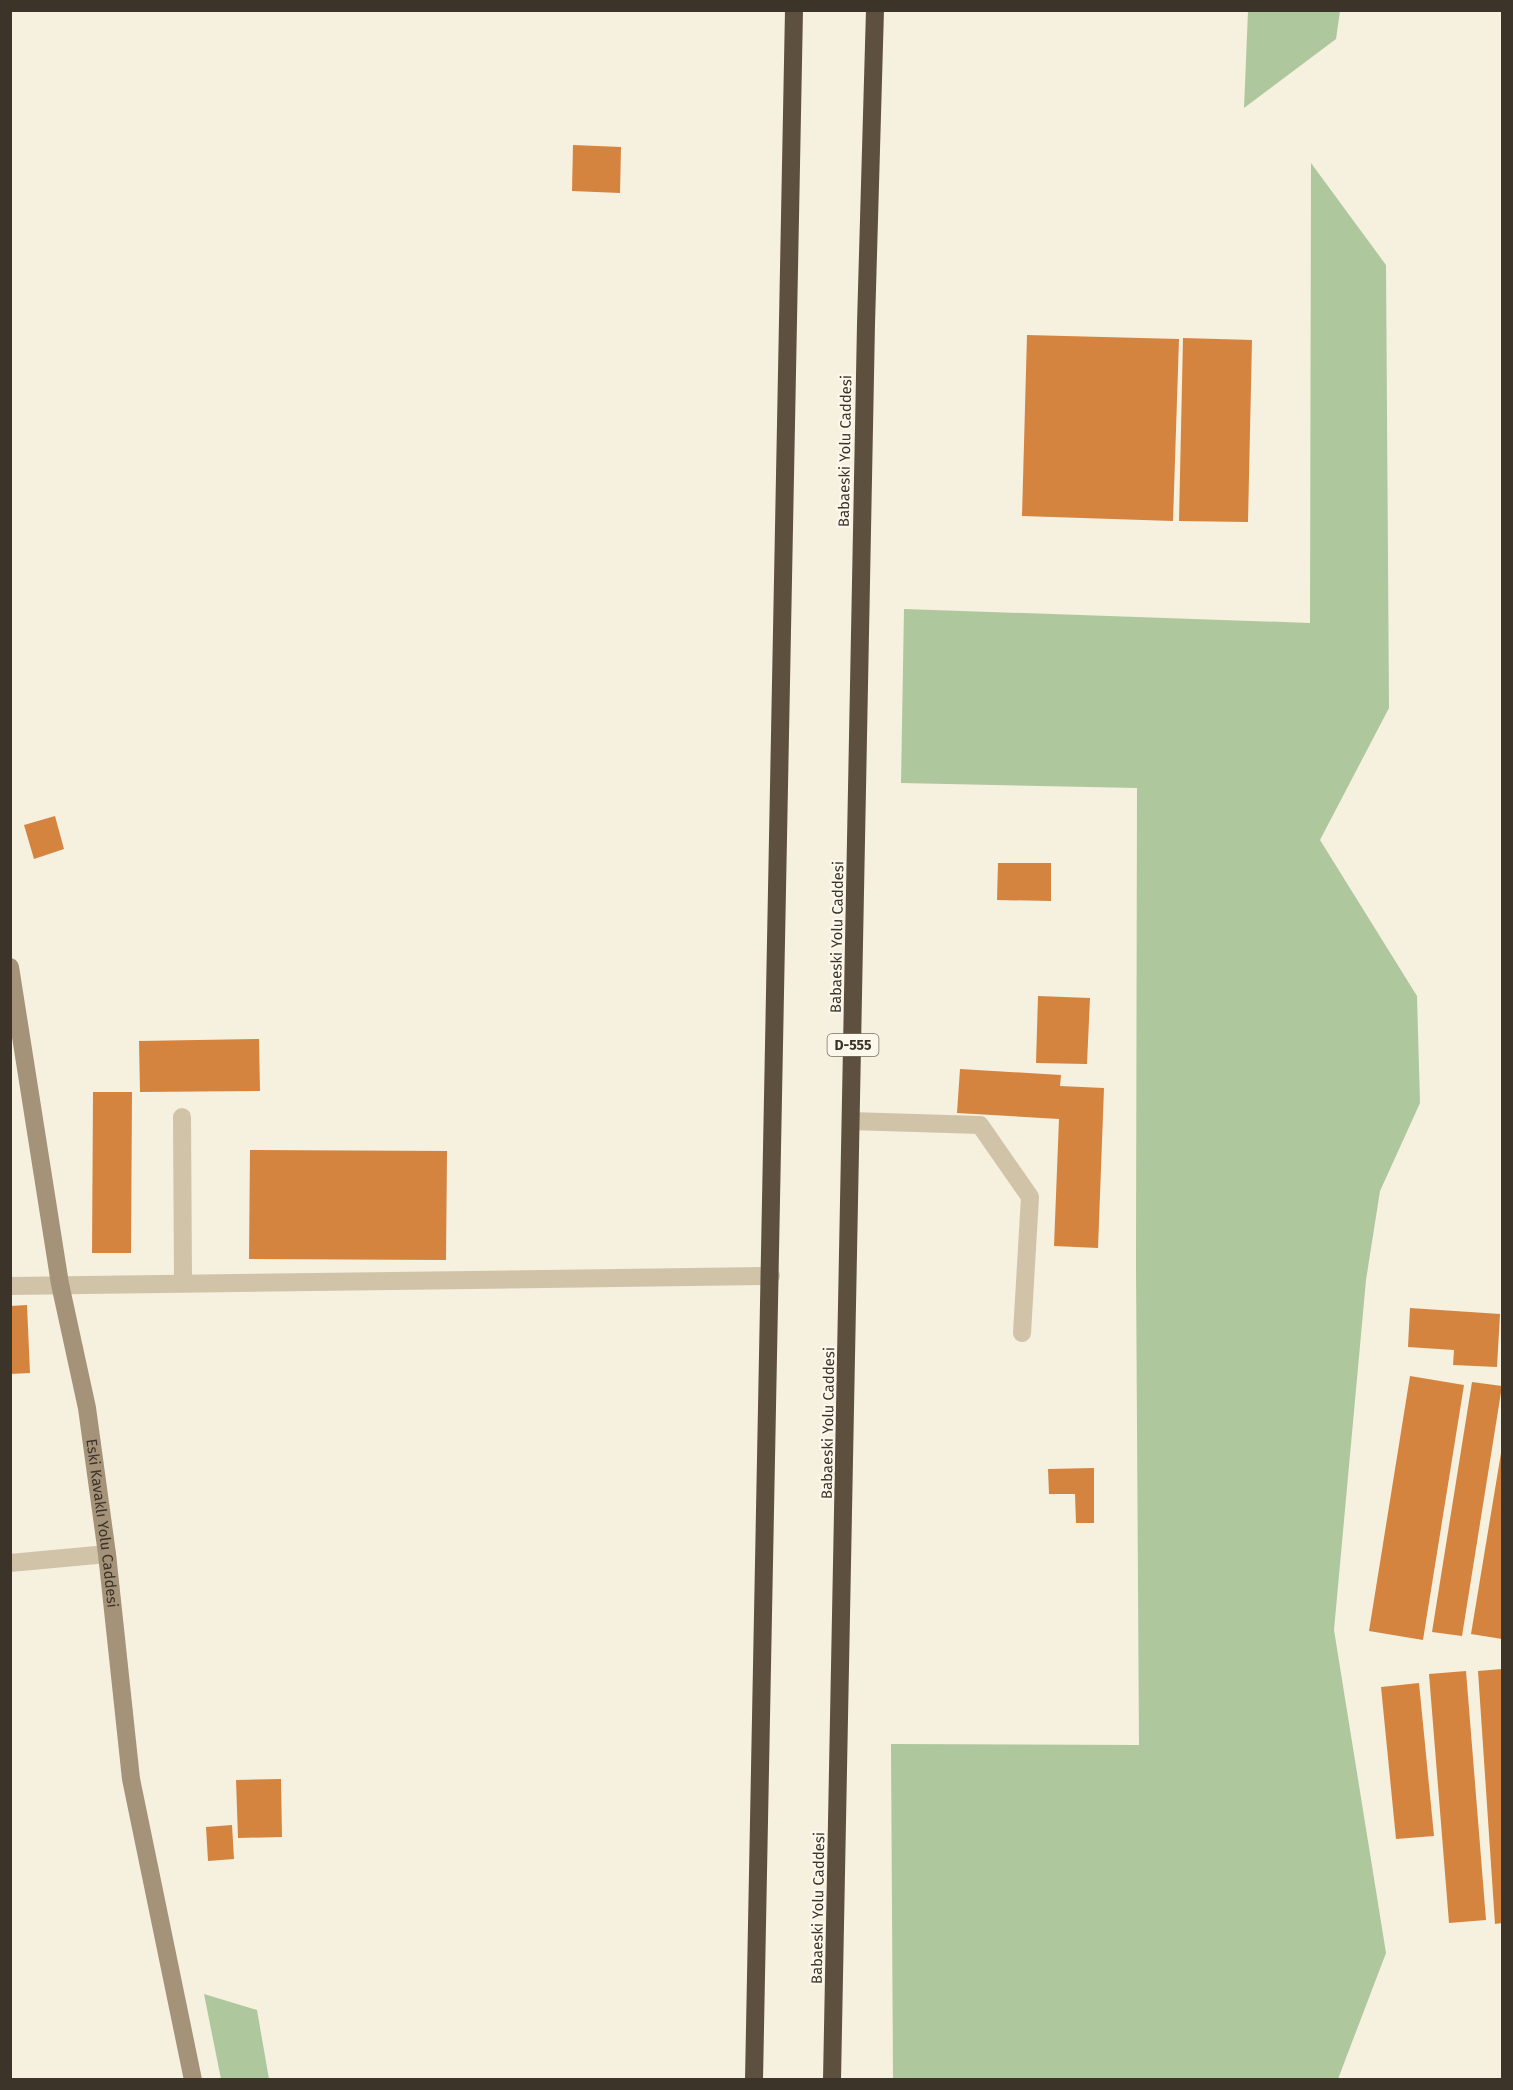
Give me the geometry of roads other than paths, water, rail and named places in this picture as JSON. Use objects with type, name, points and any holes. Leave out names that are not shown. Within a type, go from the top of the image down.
[{"type":"highway","points":[[754,2079],[794,10]]},
{"type":"highway","name":"Babaeski Yolu Caddesi","points":[[832,2079],[866,324],[875,10]]},
{"type":"street","name":"Eski Kavaklı Yolu Caddesi","points":[[10,967],[60,1284],[87,1408],[107,1554],[131,1779],[193,2079]]},
{"type":"street","points":[[182,1117],[183,1282]]},
{"type":"street","points":[[851,1121],[980,1125],[1030,1197],[1022,1334]]},
{"type":"street","points":[[10,1286],[771,1276]]},
{"type":"street","points":[[10,1563],[107,1554]]}]
